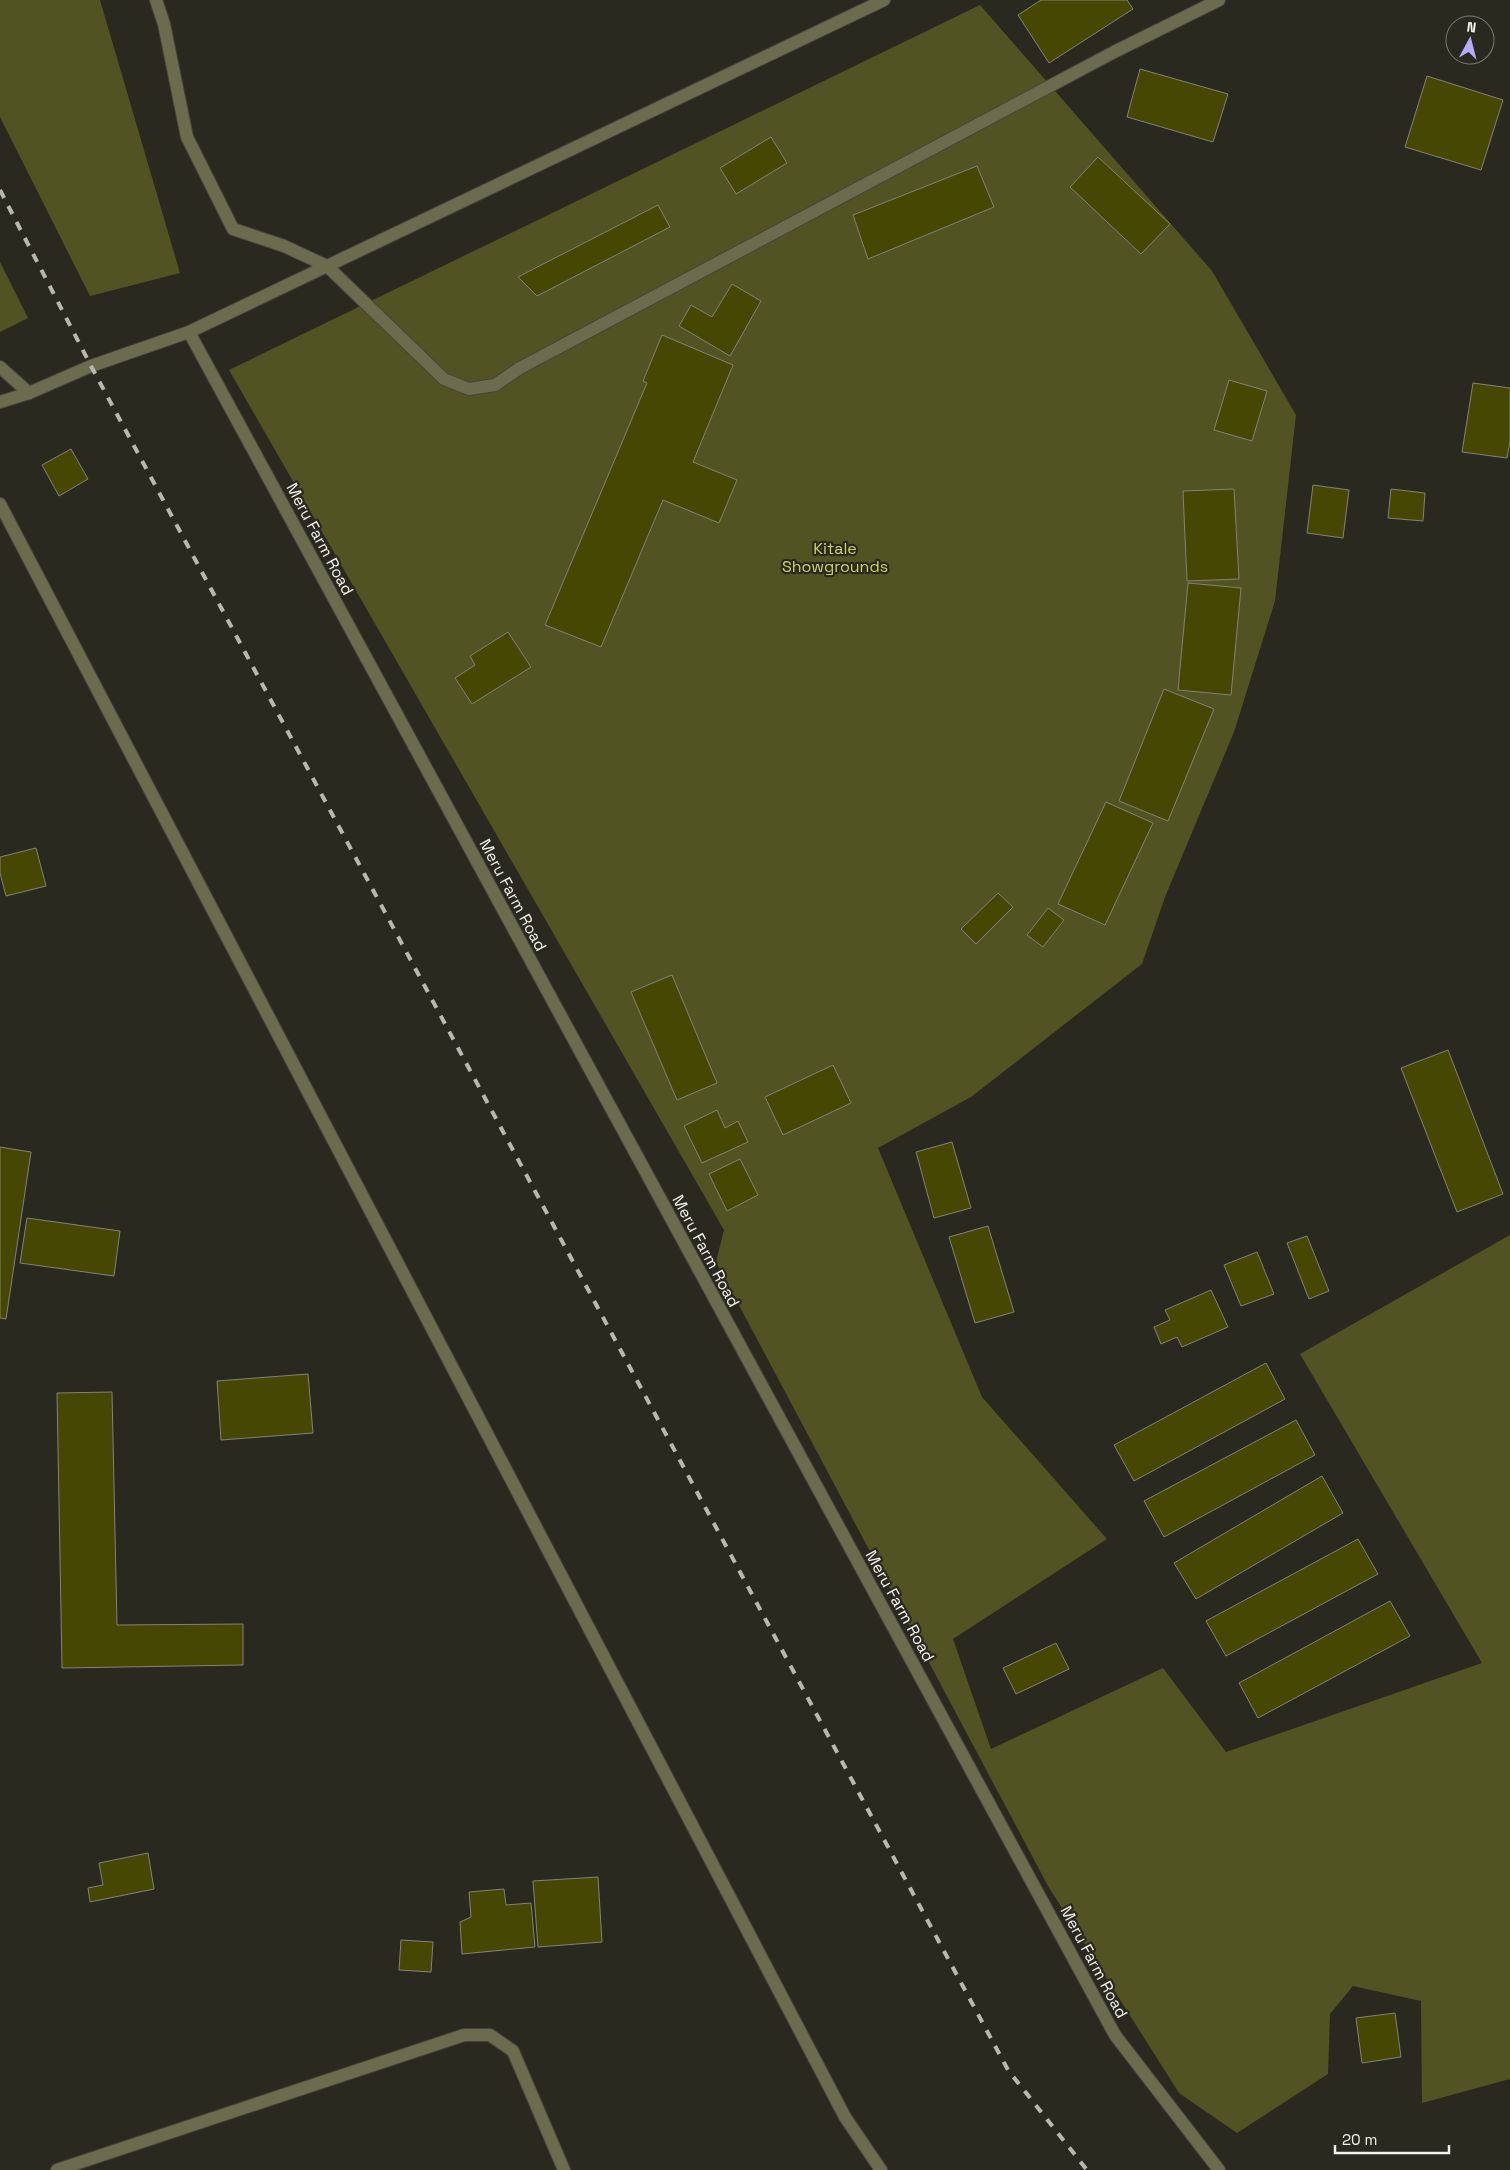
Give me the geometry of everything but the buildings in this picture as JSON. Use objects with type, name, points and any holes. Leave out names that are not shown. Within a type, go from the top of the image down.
[{"type":"street","points":[[156,0],[164,24],[187,136],[233,229],[284,246],[327,266],[444,379],[469,388],[495,385],[520,368],[1105,57],[1219,0]]},
{"type":"street","points":[[0,402],[29,393],[91,366],[189,332],[884,0]]},
{"type":"street","name":"Meru Farm Road","points":[[189,332],[1115,2035],[1219,2170]]},
{"type":"street","points":[[0,367],[29,393]]},
{"type":"street","points":[[0,504],[845,2117],[881,2170]]},
{"type":"street","points":[[57,2170],[464,2035],[490,2035],[513,2051],[564,2170]]},
{"type":"green space","points":[[0,0],[100,0],[180,273],[90,296],[0,117]]},
{"type":"green space","name":"Kitale Showgrounds","points":[[980,5],[1212,271],[1296,415],[1275,601],[1234,732],[1165,897],[1142,964],[971,1097],[878,1148],[982,1397],[1107,1539],[953,1639],[991,1749],[1163,1668],[1226,1752],[1482,1663],[1300,1354],[1510,1235],[1510,2079],[1422,2103],[1421,2001],[1353,1986],[1330,2014],[1328,2074],[1237,2133],[1179,2093],[1048,1886],[716,1262],[724,1230],[229,370]]},
{"type":"green space","points":[[0,262],[28,318],[0,332]]},
{"type":"railway","points":[[0,190],[91,366],[1008,2070],[1087,2170]]}]
